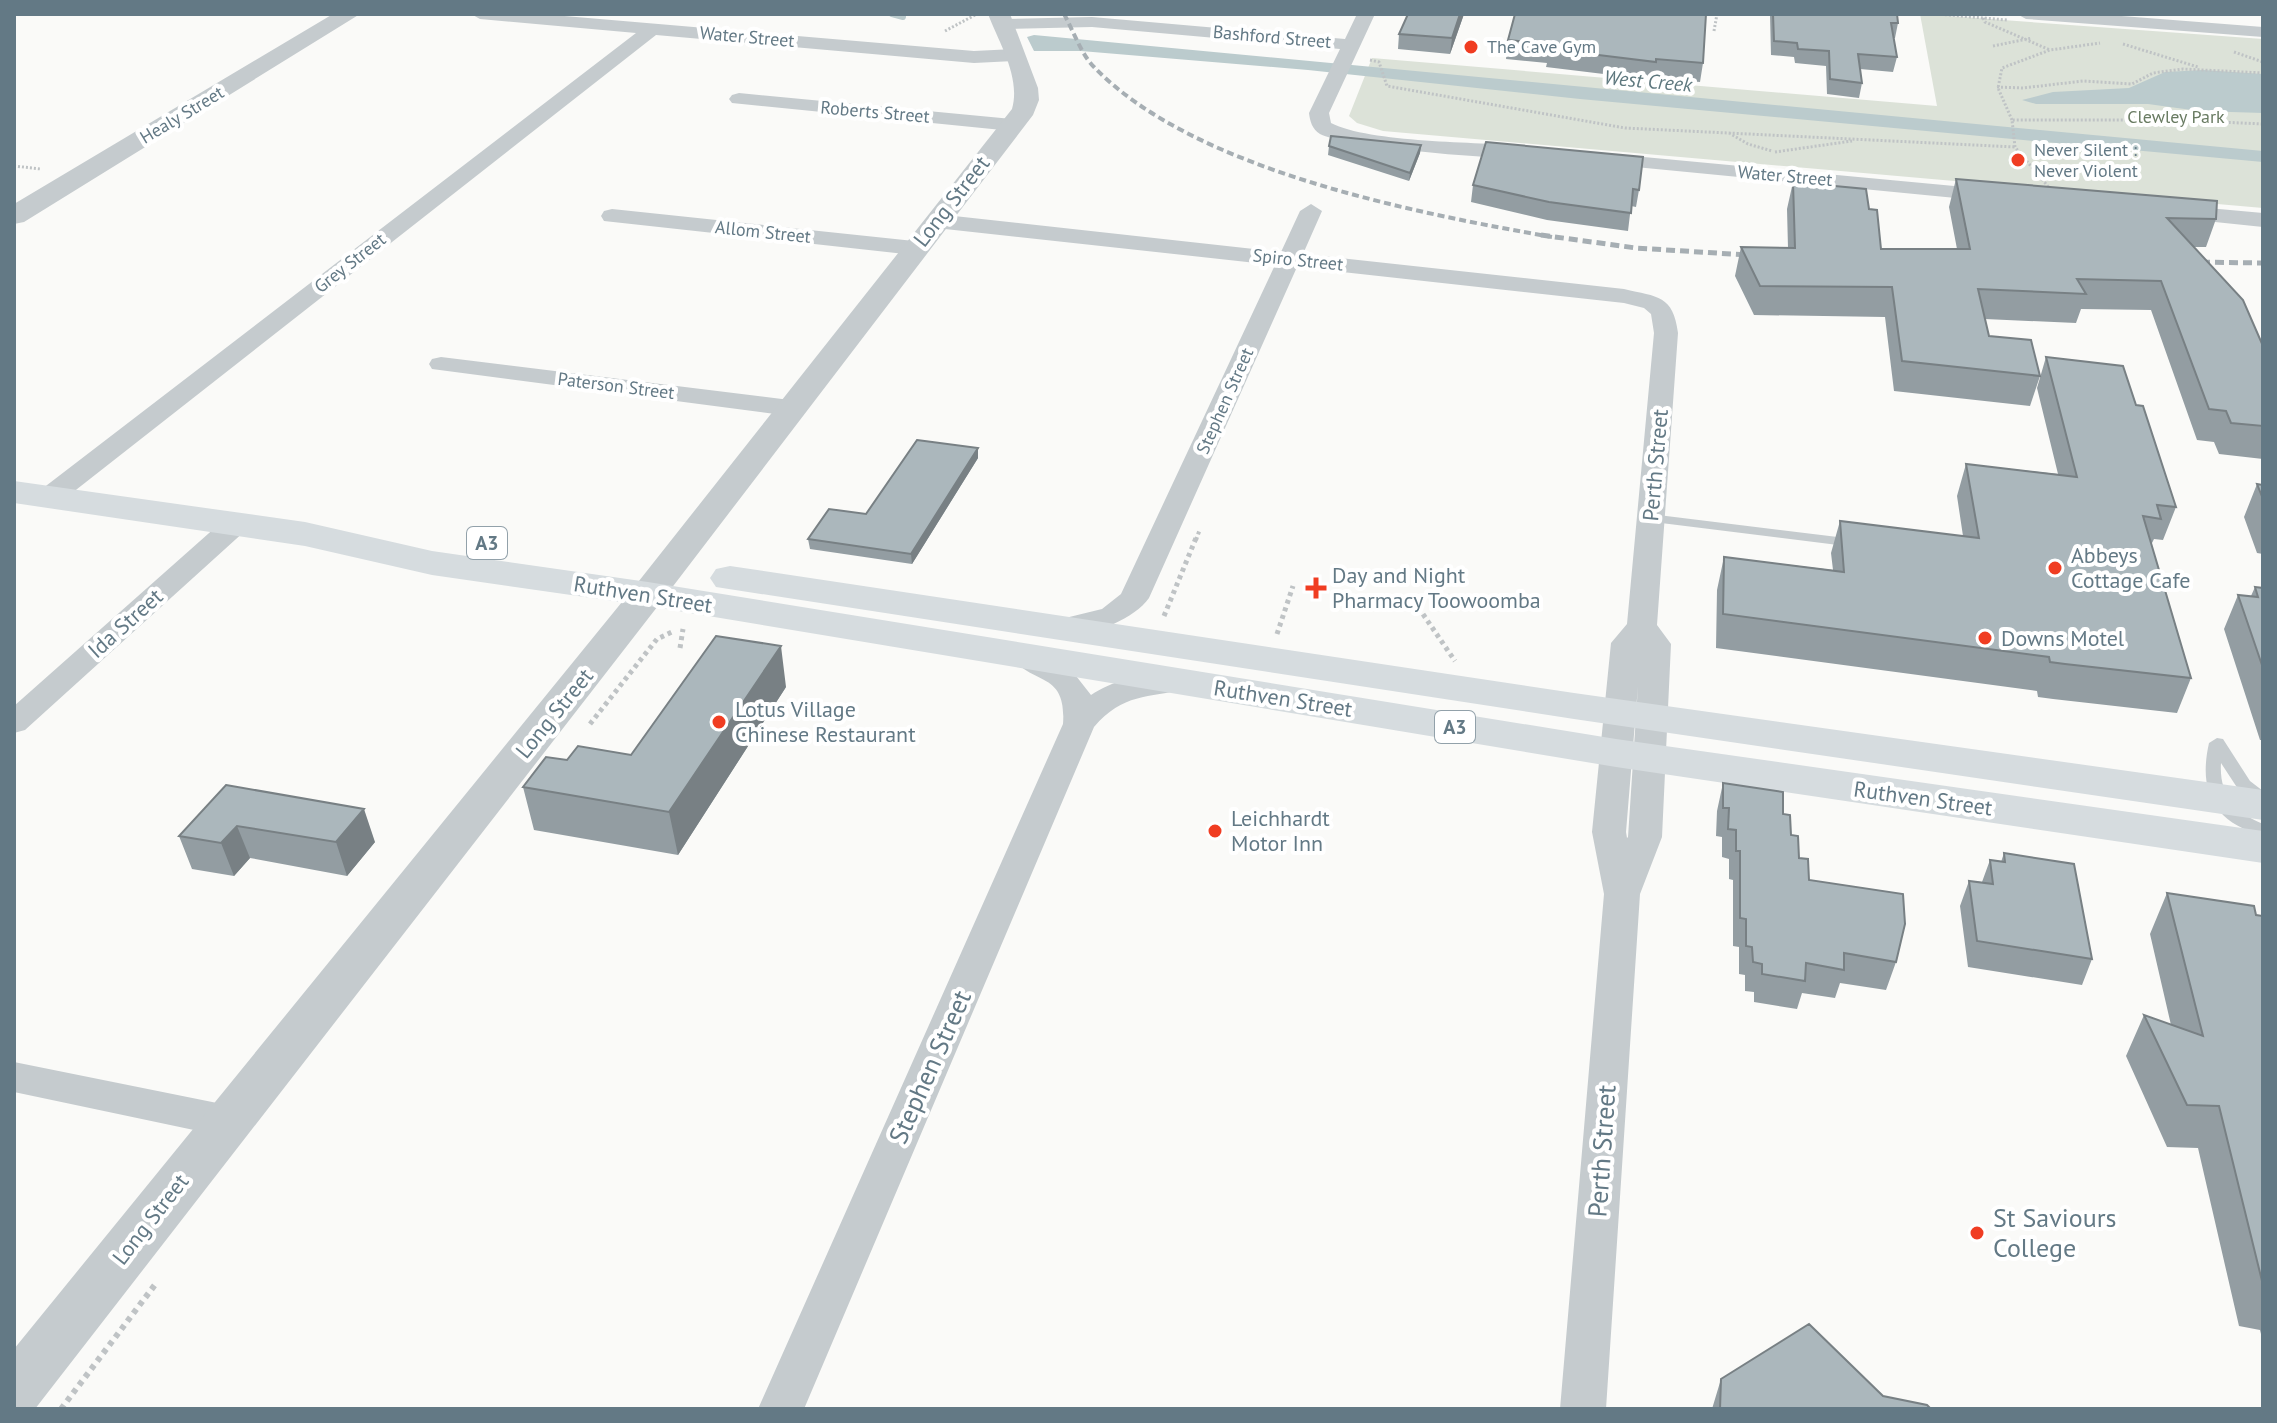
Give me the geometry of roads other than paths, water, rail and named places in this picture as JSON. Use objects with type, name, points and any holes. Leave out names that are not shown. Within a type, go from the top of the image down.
[{"type":"highway","name":"Ruthven Street","points":[[31,495],[305,534],[432,563],[658,581],[1064,627],[1635,735],[2263,847]]},
{"type":"highway","name":"Ruthven Street","points":[[658,581],[1026,656],[1173,647]]},
{"type":"highway","name":"Ruthven Street","points":[[1635,735],[2263,802]]},
{"type":"street","name":"Healy Street","points":[[14,216],[349,14]]},
{"type":"street","name":"Water Street","points":[[480,14],[974,57],[1014,55]]},
{"type":"street","points":[[1366,14],[1319,113],[1319,121],[1326,129],[1343,134],[1549,154]]},
{"type":"street","points":[[2026,14],[2263,32]]},
{"type":"street","name":"Bashford Street","points":[[1000,19],[1092,22],[1343,60]]},
{"type":"street","name":"Long Street","points":[[14,1392],[658,581],[1012,125],[1029,100],[1028,84],[1000,19]]},
{"type":"street","name":"Grey Street","points":[[31,495],[652,29]]},
{"type":"street","name":"Roberts Street","points":[[739,99],[1012,125]]},
{"type":"street","name":"Water Street","points":[[1579,157],[2017,198]]},
{"type":"street","points":[[2147,210],[2263,220]]},
{"type":"street","name":"Stephen Street","points":[[1064,627],[1112,616],[1128,605],[1138,591],[1311,211]]},
{"type":"street","name":"Allom Street","points":[[612,216],[914,248]]},
{"type":"street","name":"Spiro Street","points":[[936,221],[1624,296],[1659,306]]},
{"type":"street","name":"Perth Street","points":[[1583,1409],[1622,894],[1645,837],[1635,735],[1656,644],[1642,626],[1666,333],[1666,316],[1659,306]]},
{"type":"street","name":"Paterson Street","points":[[441,364],[790,408]]},
{"type":"street","name":"Ida Street","points":[[14,723],[236,524]]},
{"type":"street","points":[[1138,591],[1136,606],[1141,620],[1173,647]]},
{"type":"street","name":"Stephen Street","points":[[781,1409],[1079,724],[1088,713],[1114,694],[1146,684],[1173,647]]},
{"type":"street","points":[[1026,656],[1054,670],[1074,688],[1082,712],[1079,724]]},
{"type":"street","points":[[14,1077],[227,1121]]},
{"type":"lane","points":[[1650,518],[1877,546]]},
{"type":"lane","points":[[2217,798],[2233,816],[2263,830]]},
{"type":"waterway","name":"West Creek","points":[[892,14],[903,17]]},
{"type":"railway","points":[[1064,14],[1081,49],[1094,67],[1136,103],[1188,134],[1246,160],[1309,182],[1437,215],[1543,235]]},
{"type":"railway","points":[[1543,235],[1636,248],[1763,256]]},
{"type":"railway","points":[[1543,235],[1552,237]]},
{"type":"railway","points":[[2187,262],[2263,263]]},
{"type":"place","name":"The Cave Gym","points":[[1471,47]]},
{"type":"place","name":"Never Silent : Never Violent","points":[[2018,160]]},
{"type":"place","name":"Abbeys Cottage Cafe","points":[[2055,568]]},
{"type":"place","name":"Day and Night Pharmacy Toowoomba","points":[[1316,588]]},
{"type":"place","name":"Downs Motel","points":[[1985,638]]},
{"type":"place","name":"Lotus Village Chinese Restaurant","points":[[719,722]]},
{"type":"place","name":"Leichhardt Motor Inn","points":[[1215,831]]},
{"type":"place","name":"St Saviours College","points":[[1977,1233]]},
{"type":"park label","name":"Clewley Park","points":[[2176,117]]}]
